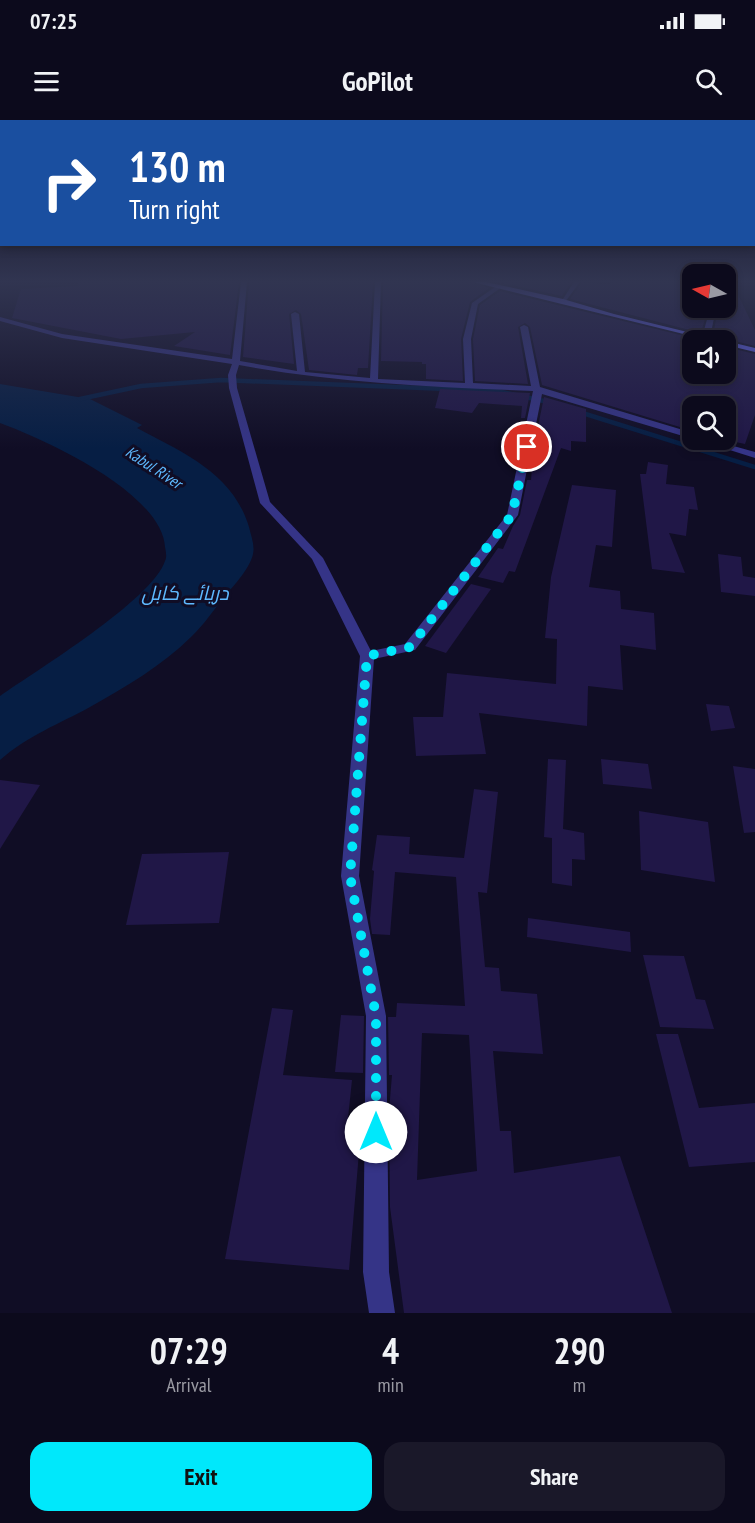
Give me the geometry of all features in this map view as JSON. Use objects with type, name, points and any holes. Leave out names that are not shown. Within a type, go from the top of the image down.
[{"type":"street","points":[[74,338],[184,353],[301,374],[469,386],[537,394],[682,433]]},
{"type":"street","points":[[239,338],[232,382],[266,503],[317,558],[367,656],[350,876],[376,1016],[376,1272],[382,1313]]},
{"type":"street","points":[[297,338],[301,374]]},
{"type":"street","points":[[375,381],[376,338]]},
{"type":"street","points":[[467,338],[469,386]]},
{"type":"street","points":[[367,656],[410,647],[512,515],[537,394],[526,338]]},
{"type":"street","points":[[736,345],[755,350]]},
{"type":"street","points":[[736,450],[755,455]]},
{"type":"water","points":[[0,384],[90,399],[142,425],[137,428],[204,466],[231,492],[249,527],[254,547],[249,565],[242,576],[180,648],[130,684],[32,737],[0,760],[0,696],[117,614],[156,577],[166,556],[159,527],[144,507],[124,489],[72,455],[0,423]]},
{"type":"building","points":[[186,338],[232,338],[230,355],[174,346]]},
{"type":"building","points":[[245,338],[291,338],[294,364],[243,357]]},
{"type":"building","points":[[304,338],[370,338],[368,368],[358,368],[357,375],[309,370]]},
{"type":"building","points":[[382,338],[461,338],[463,381],[426,379],[426,364],[422,362],[381,361]]},
{"type":"building","points":[[473,338],[520,338],[528,384],[475,381]]},
{"type":"building","points":[[532,338],[682,338],[682,384],[736,384],[736,349],[755,354],[755,415],[745,444],[736,442],[736,396],[682,396],[682,428],[542,385]]},
{"type":"building","points":[[736,338],[755,338],[755,346],[736,341]]},
{"type":"building","points":[[440,389],[530,393],[525,418],[521,418],[522,406],[479,403],[472,413],[435,408]]},
{"type":"building","points":[[544,397],[586,409],[586,442],[571,441],[571,451],[561,448],[515,572],[509,571],[503,583],[478,577],[498,548],[503,549],[520,515],[527,480],[531,480],[532,467],[534,467],[535,441]]},
{"type":"building","points":[[648,462],[668,465],[666,484],[694,487],[698,510],[689,509],[686,536],[669,533],[685,573],[652,569],[640,474],[646,474]]},
{"type":"building","points":[[572,485],[616,490],[612,547],[596,545],[589,587],[620,591],[621,609],[654,613],[656,650],[620,645],[623,690],[588,686],[587,726],[479,713],[486,754],[416,756],[413,717],[443,717],[447,673],[556,684],[557,639],[545,638],[551,577]]},
{"type":"building","points":[[718,554],[741,557],[743,576],[755,578],[755,596],[721,592]]},
{"type":"building","points":[[471,584],[491,589],[446,653],[425,646]]},
{"type":"building","points":[[706,704],[729,706],[735,728],[711,731]]},
{"type":"building","points":[[548,759],[566,760],[563,829],[584,833],[585,860],[572,859],[572,886],[552,883],[552,838],[544,837]]},
{"type":"building","points":[[601,759],[648,764],[652,789],[603,784]]},
{"type":"building","points":[[733,766],[755,769],[755,832],[744,833]]},
{"type":"building","points":[[0,780],[40,785],[0,849]]},
{"type":"building","points":[[474,789],[498,792],[487,893],[478,892],[485,967],[499,968],[501,991],[537,994],[543,1054],[493,1051],[500,1131],[511,1131],[514,1173],[620,1156],[672,1313],[404,1313],[390,1207],[389,1111],[392,1075],[389,1075],[388,1017],[396,1017],[397,1003],[465,1006],[456,877],[395,872],[390,935],[372,934],[370,919],[374,871],[372,870],[377,835],[410,837],[409,854],[464,858]],"holes":[[[422,1033],[469,1035],[477,1171],[417,1180]]]},
{"type":"building","points":[[639,811],[708,822],[715,882],[641,870]]},
{"type":"building","points":[[229,852],[219,923],[126,925],[142,854]]},
{"type":"building","points":[[528,918],[630,932],[631,952],[527,937]]},
{"type":"building","points":[[643,955],[684,956],[696,999],[705,1000],[714,1029],[660,1027]]},
{"type":"building","points":[[272,1008],[293,1010],[283,1075],[352,1080],[347,1128],[361,1129],[349,1270],[225,1259]]},
{"type":"building","points":[[341,1015],[364,1016],[363,1073],[335,1072]]},
{"type":"building","points":[[656,1034],[678,1034],[699,1108],[755,1103],[755,1162],[689,1167]]},
{"type":"waterway","points":[[80,399],[141,386],[221,380],[497,391],[553,403]]},
{"type":"waterway","points":[[576,411],[755,467]]},
{"type":"route","points":[[376,1132],[376,1016],[350,876],[367,656],[410,647],[512,515],[527,447]]},
{"type":"water label","name":"Kabul River","points":[[154,467]]},
{"type":"water label","name":"دریائے کابل","points":[[185,593]]}]
